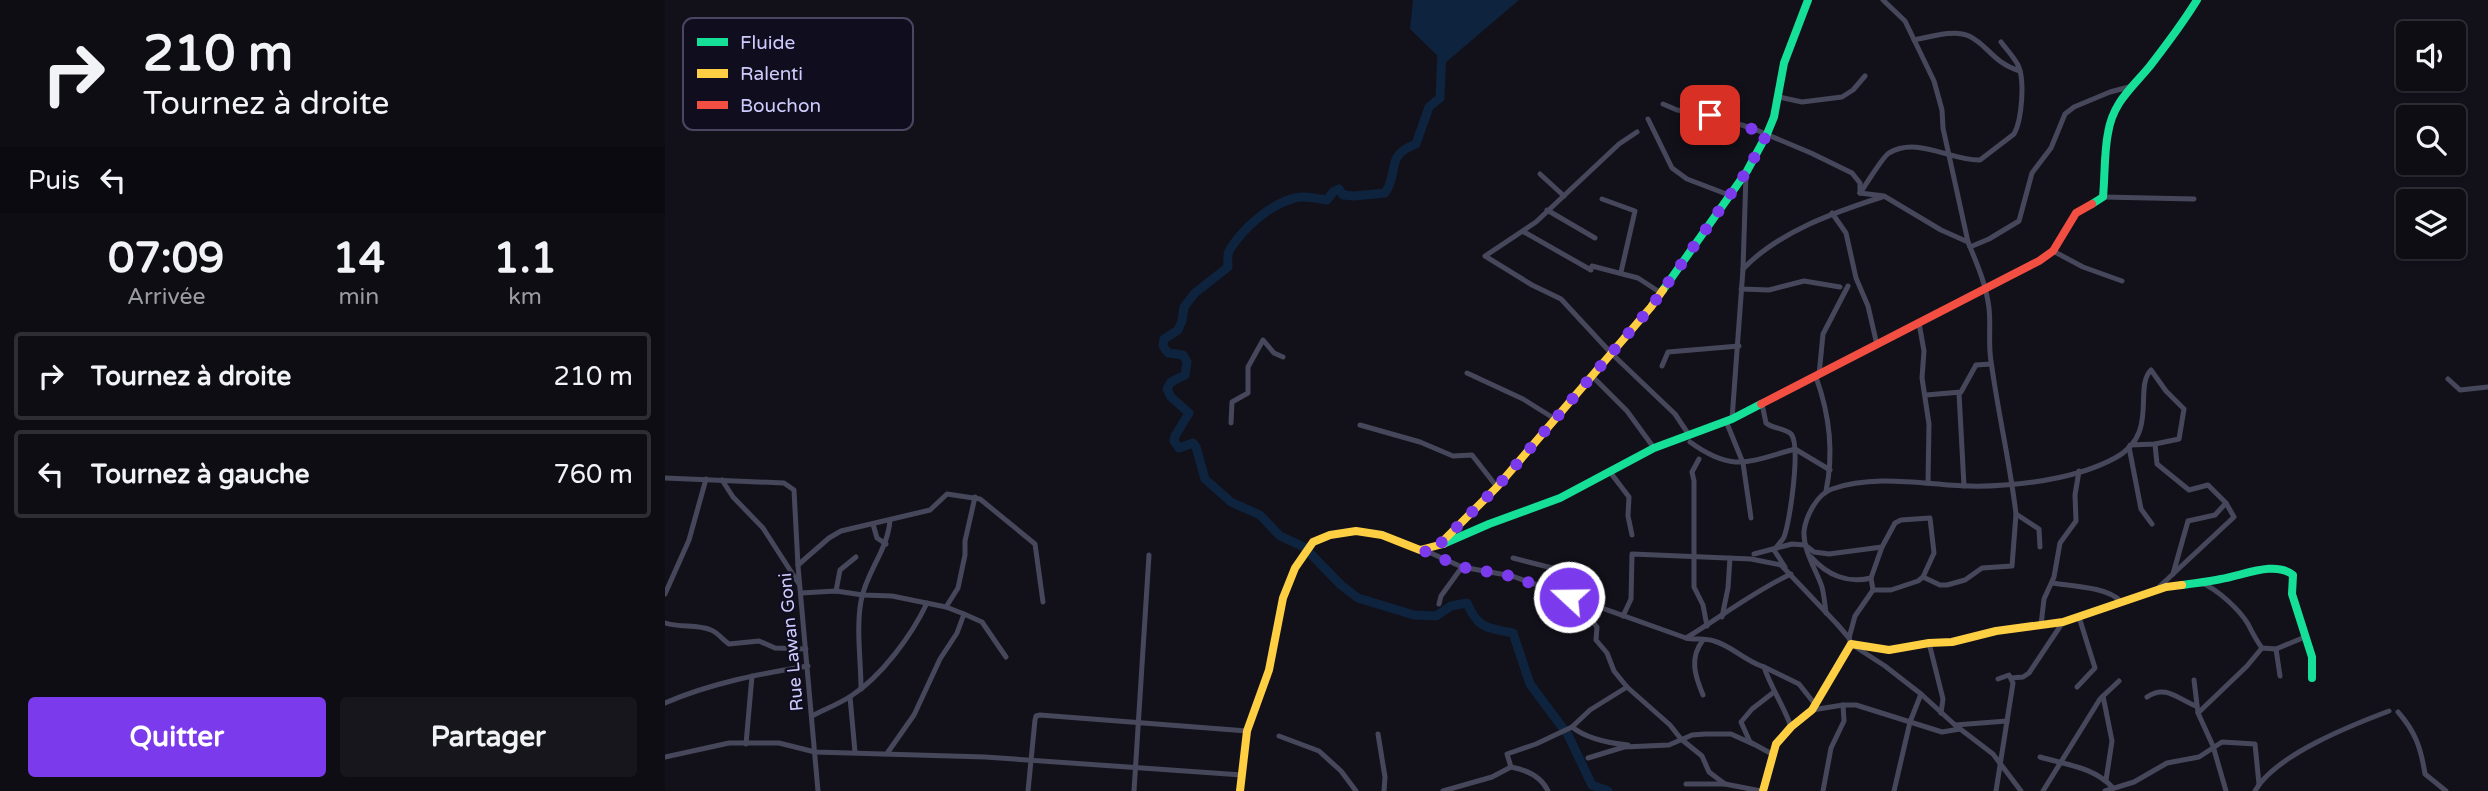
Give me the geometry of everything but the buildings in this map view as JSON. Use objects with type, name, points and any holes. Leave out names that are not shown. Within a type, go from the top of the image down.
[{"type":"street","points":[[1438,546],[1497,487],[1593,377],[1661,293],[1747,171],[1767,134],[1779,97],[1784,63],[1808,0]]},
{"type":"street","points":[[1883,0],[1905,21],[1934,81],[1942,110],[1948,154],[1969,244],[1986,288],[1991,364],[2004,446],[2013,483],[2016,514],[2012,566],[1982,568],[1965,580],[1947,585],[1940,585],[1923,577]]},
{"type":"street","points":[[2103,197],[2108,131],[2118,105],[2129,87],[2161,53],[2197,0]]},
{"type":"street","points":[[1914,40],[1939,35],[1967,35],[2001,64],[2019,71]]},
{"type":"street","points":[[1860,193],[1887,153],[1906,148],[1924,149],[1980,160],[2014,134],[2021,100],[2019,71],[2011,53],[2001,42]]},
{"type":"street","points":[[1779,97],[1802,102],[1842,97],[1853,90],[1865,76]]},
{"type":"street","points":[[1860,193],[1884,196],[1969,244],[1989,239],[2018,221],[2032,173],[2050,148],[2064,114],[2110,92],[2129,87]]},
{"type":"street","points":[[1663,104],[1677,110],[1710,115],[1767,134],[1852,173],[1860,183],[1860,193]]},
{"type":"street","points":[[1648,119],[1671,168],[1729,195]]},
{"type":"street","points":[[1637,132],[1619,145],[1524,232],[1485,256],[1532,285],[1558,297],[1611,353],[1675,414],[1690,439],[1714,458],[1743,463],[1795,449],[1830,470]]},
{"type":"street","points":[[1747,171],[1739,346],[1729,420],[1743,463],[1751,518]]},
{"type":"street","points":[[1541,174],[1564,196]]},
{"type":"street","points":[[1743,269],[1779,240],[1832,213],[1884,196]]},
{"type":"street","points":[[1424,551],[1560,498],[1654,448],[1690,439],[2039,261],[2053,251],[2076,213],[2103,197],[2194,200]]},
{"type":"street","points":[[1602,199],[1635,211],[1621,272]]},
{"type":"street","points":[[1547,210],[1595,238]]},
{"type":"street","points":[[1832,213],[1846,233],[1856,278],[1868,306],[1877,345]]},
{"type":"street","points":[[1524,232],[1591,268],[1621,272],[1637,278],[1661,293]]},
{"type":"street","points":[[2053,251],[2084,267],[2122,281]]},
{"type":"street","points":[[1741,289],[1769,290],[1804,281],[1844,286],[1823,334],[1817,376],[1828,419],[1830,470],[1825,492],[1810,513],[1804,532],[1805,545],[1822,588],[1826,613]]},
{"type":"street","points":[[1919,323],[1924,351],[1922,378],[1929,424],[1928,483]]},
{"type":"street","points":[[1231,423],[1232,402],[1248,393],[1248,367],[1263,340],[1274,353],[1283,357]]},
{"type":"street","points":[[1662,366],[1668,352],[1739,346]]},
{"type":"street","points":[[1926,396],[1959,393],[1976,365],[1991,364]]},
{"type":"street","points":[[1825,492],[1879,482],[1963,486],[2048,479],[2116,458],[2129,446],[2143,422],[2145,380],[2151,370],[2166,391],[2184,409],[2179,439],[2129,446]]},
{"type":"street","points":[[1467,373],[1523,399],[1555,419]]},
{"type":"street","points":[[1593,377],[1627,411],[1654,448]]},
{"type":"street","points":[[2448,379],[2460,390],[2488,387]]},
{"type":"street","points":[[1959,393],[1963,486]]},
{"type":"street","points":[[1762,404],[1766,423],[1790,433],[1795,449],[1784,538],[1774,550]]},
{"type":"street","points":[[1360,425],[1420,442],[1453,456],[1472,455],[1497,487]]},
{"type":"street","points":[[2155,444],[2157,464],[2176,482],[2189,489],[2208,485],[2226,503],[2234,517],[2158,589]]},
{"type":"street","points":[[2129,446],[2141,509],[2152,523]]},
{"type":"street","points":[[1699,459],[1692,472],[1695,593],[1703,605],[1707,626]]},
{"type":"street","points":[[2041,625],[2044,599],[2052,583],[2060,543],[2076,521],[2075,495],[2079,471]]},
{"type":"street","points":[[1610,472],[1629,497],[1628,516],[1632,535]]},
{"type":"street","points":[[665,478],[722,480],[733,498],[763,527],[800,585]]},
{"type":"street","points":[[665,594],[689,540],[706,479]]},
{"type":"street","name":"Rue Lawan Goni","points":[[722,480],[784,483],[794,490],[818,791]]},
{"type":"street","points":[[798,566],[829,538],[841,531],[930,510],[947,494],[975,497],[1035,544],[1043,602]]},
{"type":"street","points":[[946,607],[958,588],[975,497]]},
{"type":"street","points":[[2173,587],[2172,576],[2188,521],[2215,515],[2226,503]]},
{"type":"street","points":[[2016,514],[2039,528],[2040,547]]},
{"type":"street","points":[[1686,784],[1725,784],[1762,791],[1772,754],[1779,740],[1813,707],[1850,641],[1855,616],[1873,590],[1871,578],[1882,547],[1895,523],[1901,520],[1930,518],[1934,553],[1923,577],[1919,581],[1891,590],[1873,590]]},
{"type":"street","points":[[861,689],[860,609],[873,566],[886,544],[890,520]]},
{"type":"street","points":[[873,524],[877,538],[886,544]]},
{"type":"street","points":[[1240,791],[1247,731],[1269,670],[1283,598],[1289,582],[1308,548],[1329,535],[1356,531],[1382,535],[1462,567],[1511,576],[1686,638],[1715,641],[1747,661],[1799,684],[1813,707]]},
{"type":"street","points":[[1754,554],[1792,544],[1805,545],[1814,552],[1829,554],[1882,547]]},
{"type":"street","points":[[1774,550],[1791,574],[1850,641],[1921,694],[1993,754],[2021,791]]},
{"type":"street","points":[[1623,616],[1631,599],[1632,554],[1741,559],[1775,563],[1786,568]]},
{"type":"street","points":[[1134,791],[1149,555]]},
{"type":"street","points":[[1809,555],[1823,569],[1839,577],[1855,580],[1871,578]]},
{"type":"street","points":[[836,590],[840,570],[856,557]]},
{"type":"street","points":[[1513,558],[1568,572],[1572,598],[1597,628],[1597,641],[1607,653],[1614,671],[1627,687],[1702,757],[1709,772],[1725,784]]},
{"type":"street","points":[[1722,617],[1730,576],[1730,558]]},
{"type":"street","points":[[1730,576],[1741,559]]},
{"type":"street","points":[[1439,604],[1442,594],[1462,567]]},
{"type":"street","points":[[1850,641],[1889,650],[1952,642],[1986,633],[2063,622],[2158,589],[2265,569],[2290,570],[2294,578],[2292,594],[2312,660],[2312,678]]},
{"type":"street","points":[[1686,638],[1722,617],[1761,589],[1791,574]]},
{"type":"street","points":[[2200,582],[2225,598],[2246,621],[2262,648]]},
{"type":"street","points":[[2052,583],[2113,594],[2120,601]]},
{"type":"street","points":[[801,593],[836,590],[863,596],[892,596],[946,607],[982,622],[1006,657]]},
{"type":"street","points":[[812,716],[850,697],[879,673],[908,635],[927,603]]},
{"type":"street","points":[[888,752],[914,715],[940,659],[957,633],[964,614]]},
{"type":"street","points":[[2077,687],[2095,668],[2079,617]]},
{"type":"street","points":[[1998,679],[2008,675],[2011,678],[2023,677],[2029,673],[2063,622]]},
{"type":"street","points":[[665,623],[678,627],[708,629],[729,644],[759,641],[775,648],[806,649]]},
{"type":"street","points":[[2262,648],[2276,649],[2305,637]]},
{"type":"street","points":[[1703,640],[1696,651],[1694,667],[1703,695]]},
{"type":"street","points":[[1929,643],[1943,699],[1941,713]]},
{"type":"street","points":[[2197,710],[2247,666],[2262,648]]},
{"type":"street","points":[[2276,649],[2280,676]]},
{"type":"street","points":[[665,703],[700,688],[808,666]]},
{"type":"street","points":[[1763,667],[1791,727]]},
{"type":"street","points":[[746,744],[753,676]]},
{"type":"street","points":[[1996,791],[2012,693],[2011,678]]},
{"type":"street","points":[[2194,680],[2197,710],[2213,746],[2226,791]]},
{"type":"street","points":[[2043,791],[2103,696],[2119,681]]},
{"type":"street","points":[[1511,768],[1507,754],[1572,727],[1590,710],[1627,687]]},
{"type":"street","points":[[2147,697],[2154,692],[2163,691],[2197,710]]},
{"type":"street","points":[[1753,744],[1745,734],[1742,720],[1774,692]]},
{"type":"street","points":[[1894,791],[1910,722],[1921,694]]},
{"type":"street","points":[[2103,696],[2112,741],[2106,780]]},
{"type":"street","points":[[850,697],[855,752]]},
{"type":"street","points":[[1823,791],[1831,748],[1844,721],[1843,705]]},
{"type":"street","points":[[1813,707],[1862,706],[1942,732],[1958,727],[2007,721]]},
{"type":"street","points":[[2255,791],[2259,784],[2283,763],[2344,728],[2389,711]]},
{"type":"street","points":[[2398,712],[2411,726],[2421,747],[2425,774],[2446,791]]},
{"type":"street","points":[[1028,791],[1036,716],[1139,721],[1247,731]]},
{"type":"street","points":[[1572,727],[1580,734],[1608,743],[1647,747]]},
{"type":"street","points":[[1588,758],[1624,747],[1669,745],[1692,735],[1724,733],[1739,736],[1772,754]]},
{"type":"street","points":[[1378,734],[1385,778],[1384,791]]},
{"type":"street","points":[[1279,736],[1319,751],[1341,771],[1356,791]]},
{"type":"street","points":[[2105,791],[2134,782],[2167,763],[2199,757],[2222,742],[2255,744],[2259,784]]},
{"type":"street","points":[[665,757],[729,743],[779,743],[815,752],[888,752],[1136,766],[1242,775]]},
{"type":"street","points":[[2040,757],[2084,768],[2106,780],[2113,789]]},
{"type":"street","points":[[1443,791],[1492,778],[1511,768],[1538,776],[1548,791]]},
{"type":"water","points":[[1413,0],[1519,0],[1445,63],[1410,29]]},
{"type":"waterway","points":[[1442,50],[1440,98],[1429,107],[1416,144],[1396,159],[1385,193],[1354,196],[1343,195],[1339,189],[1327,200],[1299,197],[1276,206],[1257,218],[1241,234],[1229,251],[1228,267],[1195,293],[1184,307],[1178,330],[1164,339],[1163,346],[1168,353],[1183,355],[1187,362],[1185,375],[1171,382],[1167,389],[1171,397],[1189,413],[1174,441],[1179,448],[1193,443],[1205,479],[1231,502],[1260,515],[1280,536],[1304,547],[1341,585],[1358,598],[1414,615],[1436,616],[1451,606],[1467,603],[1480,623],[1513,633],[1530,684],[1568,735],[1592,785],[1608,791]]},
{"type":"traffic: fast","points":[[1663,290],[1747,171],[1767,134],[1774,117],[1784,63],[1808,0]]},
{"type":"traffic: fast","points":[[2092,204],[2103,197],[2107,141],[2114,113],[2124,96],[2169,42],[2197,0]]},
{"type":"traffic: fast","points":[[1443,544],[1560,498],[1654,448],[1732,419],[1761,404]]},
{"type":"traffic: fast","points":[[2182,585],[2268,569],[2286,571],[2293,575],[2292,594],[2312,657],[2312,678]]},
{"type":"traffic: slow","points":[[1440,544],[1497,487],[1663,290]]},
{"type":"traffic: slow","points":[[1240,791],[1247,731],[1269,670],[1283,598],[1295,568],[1313,542],[1330,535],[1356,531],[1382,535],[1420,550],[1443,544]]},
{"type":"traffic: slow","points":[[1763,791],[1776,744],[1812,710],[1851,644],[1889,650],[1952,642],[1996,631],[2063,622],[2166,587],[2182,585]]},
{"type":"traffic: jam","points":[[1761,404],[2039,261],[2053,251],[2076,213],[2092,204]]},
{"type":"route","points":[[1569,597],[1511,576],[1462,567],[1424,551],[1438,546],[1497,487],[1593,377],[1651,307],[1747,171],[1767,134],[1710,115]]}]
